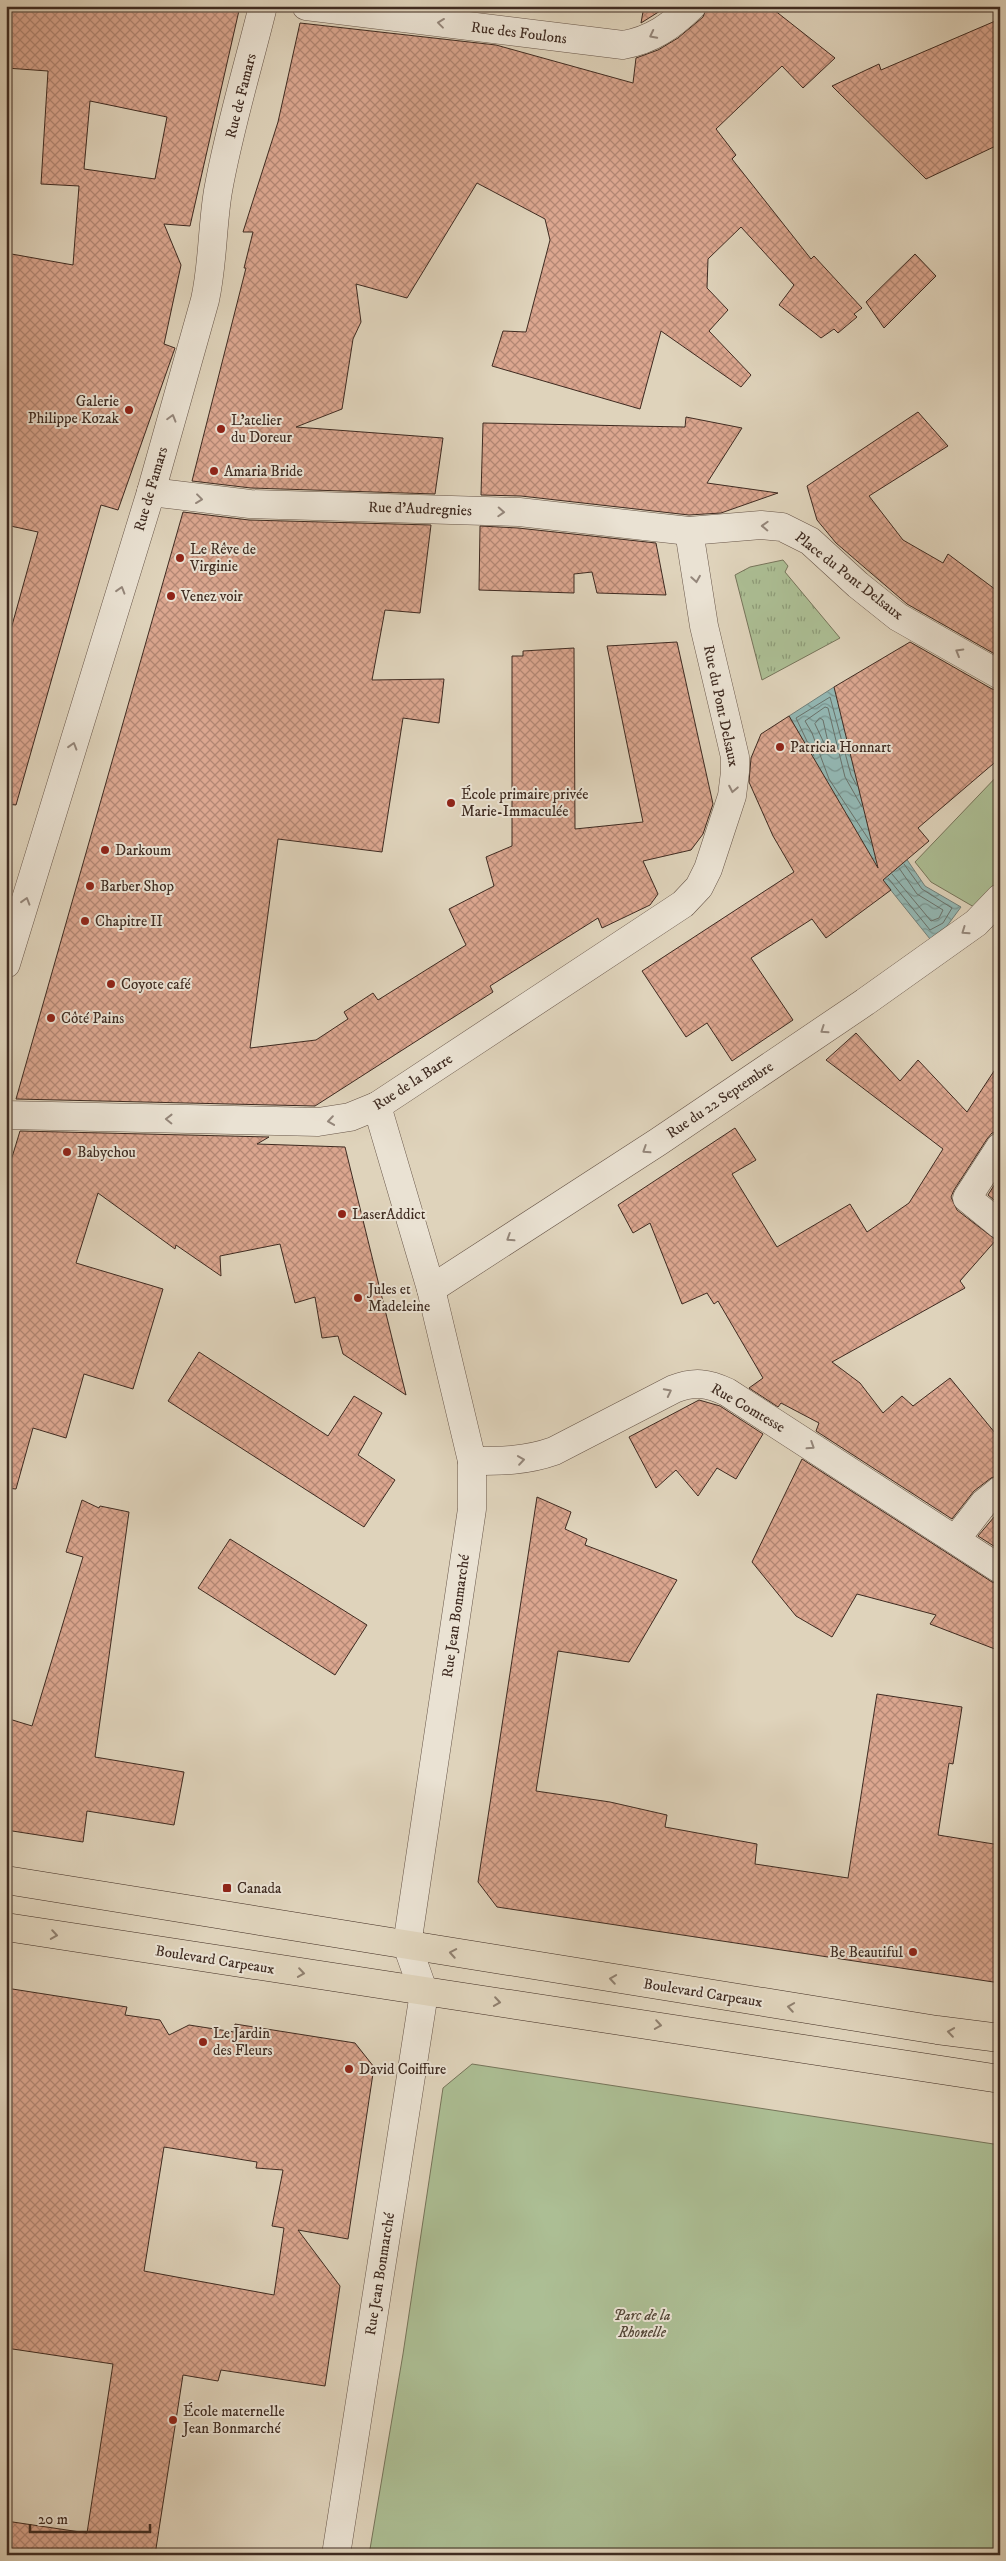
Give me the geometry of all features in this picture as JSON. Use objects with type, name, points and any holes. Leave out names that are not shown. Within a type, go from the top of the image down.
[{"type":"main road","name":"Boulevard Carpeaux","points":[[6,1880],[880,2021],[1000,2038]]},
{"type":"main road","name":"Boulevard Carpeaux","points":[[6,1927],[424,1992],[632,2021],[1000,2079]]},
{"type":"street","name":"Rue de Famars","points":[[6,964],[151,492],[205,300],[210,277],[219,188],[263,6]]},
{"type":"street","name":"Rue des Foulons","points":[[306,6],[623,45],[639,42],[657,35],[692,6]]},
{"type":"street","name":"Rue d'Audregnies","points":[[151,492],[250,504],[519,512],[689,530]]},
{"type":"street","name":"Place du Pont Delsaux","points":[[689,530],[761,525],[782,527],[793,531],[810,541],[873,597],[919,629],[1000,674]]},
{"type":"street","name":"Rue du Pont Delsaux","points":[[689,530],[704,626],[735,757],[732,796],[704,878]]},
{"type":"street","name":"Rue de la Barre","points":[[6,1115],[318,1122],[350,1117],[378,1106],[683,904],[704,878]]},
{"type":"street","name":"Rue du 22 Septembre","points":[[431,1289],[658,1142],[865,1002],[976,923],[1000,898]]},
{"type":"street","name":"Rue Jean Bonmarché","points":[[378,1106],[431,1289],[472,1461],[472,1509],[407,1945]]},
{"type":"street","points":[[1000,1147],[967,1198],[1000,1225]]},
{"type":"street","name":"Rue Comtesse","points":[[472,1461],[516,1461],[535,1458],[554,1451],[674,1388],[694,1383],[704,1383],[727,1392],[1000,1569]]},
{"type":"street","points":[[956,1539],[984,1503],[1000,1490]]},
{"type":"street","points":[[407,1945],[424,1992]]},
{"type":"street","name":"Rue Jean Bonmarché","points":[[336,2555],[424,1992]]},
{"type":"green space","points":[[783,560],[788,566],[785,572],[840,638],[762,680],[735,575],[750,567]]},
{"type":"green space","points":[[1000,773],[1000,878],[986,900],[974,907],[931,882],[915,862]]},
{"type":"green space","name":"Parc de la Rhonelle","points":[[472,2064],[1000,2145],[1000,2555],[369,2555],[403,2354],[443,2088]]},
{"type":"water","points":[[834,687],[897,845],[925,886],[961,907],[947,926],[930,939],[881,878],[789,716]]},
{"type":"building","points":[[6,6],[240,6],[190,226],[164,224],[181,265],[164,344],[175,348],[118,510],[101,505],[16,805],[6,804],[6,628],[11,629],[38,532],[6,525],[6,253],[73,265],[79,186],[41,184],[48,71],[6,68]],"holes":[[[90,101],[167,117],[155,179],[84,169]]]},
{"type":"building","points":[[644,6],[668,6],[641,23]]},
{"type":"building","points":[[707,6],[769,6],[835,58],[803,88],[782,66],[716,129],[736,155],[732,159],[811,259],[814,256],[862,308],[854,314],[857,317],[838,333],[834,329],[821,338],[779,305],[794,285],[741,227],[708,259],[707,288],[728,310],[709,331],[751,375],[741,387],[661,331],[640,409],[492,366],[503,331],[526,332],[550,240],[545,219],[477,183],[407,298],[356,284],[361,322],[353,339],[342,409],[296,427],[443,438],[435,494],[251,488],[192,481],[246,268],[244,268],[253,232],[243,232],[278,122],[300,23],[496,45],[633,83],[636,58],[658,50],[678,38],[703,17]]},
{"type":"building","points":[[1000,19],[1000,144],[926,179],[832,86],[879,64],[881,70]]},
{"type":"building","points":[[915,254],[936,276],[884,328],[866,302]]},
{"type":"building","points":[[918,412],[948,446],[869,496],[903,540],[943,563],[948,554],[1000,593],[1000,657],[907,604],[836,543],[817,520],[807,486]]},
{"type":"building","points":[[686,417],[742,428],[707,483],[778,493],[721,513],[689,515],[521,496],[481,495],[483,423],[685,427]]},
{"type":"building","points":[[183,512],[249,520],[431,525],[420,613],[385,610],[372,680],[444,679],[439,723],[403,718],[382,852],[278,839],[250,1048],[316,1040],[348,1019],[344,1012],[373,993],[378,1000],[466,945],[449,909],[494,886],[486,857],[512,846],[512,656],[523,656],[523,651],[574,648],[575,829],[643,822],[607,646],[677,642],[713,804],[703,834],[691,850],[643,861],[658,894],[650,905],[602,928],[598,918],[490,986],[493,992],[315,1106],[16,1099]]},
{"type":"building","points":[[480,526],[518,528],[656,543],[666,595],[597,593],[592,572],[574,574],[574,593],[479,590]]},
{"type":"building","points":[[910,642],[992,689],[1000,691],[1000,758],[918,828],[929,841],[883,880],[891,890],[826,938],[812,919],[751,958],[793,1020],[732,1061],[707,1023],[686,1037],[642,971],[794,872],[773,836],[749,782],[751,758],[761,734],[789,716],[878,868],[834,687]]},
{"type":"building","points":[[856,1033],[900,1081],[918,1060],[967,1112],[1000,1062],[1000,1132],[992,1133],[987,1139],[951,1197],[957,1210],[996,1240],[960,1281],[965,1288],[832,1362],[860,1383],[883,1413],[902,1396],[913,1406],[950,1378],[1000,1439],[1000,1475],[991,1478],[974,1491],[952,1519],[816,1431],[819,1423],[781,1403],[778,1407],[749,1388],[763,1378],[718,1301],[714,1304],[707,1293],[682,1304],[650,1223],[633,1233],[618,1205],[735,1128],[756,1160],[732,1174],[777,1247],[850,1204],[867,1232],[909,1203],[943,1149],[826,1060]]},
{"type":"building","points":[[20,1131],[269,1137],[257,1144],[345,1147],[406,1395],[343,1354],[338,1336],[322,1338],[315,1297],[295,1303],[280,1244],[220,1256],[221,1276],[176,1245],[175,1249],[98,1193],[76,1263],[163,1289],[133,1389],[84,1374],[66,1438],[33,1428],[16,1489],[6,1488],[6,1177]]},
{"type":"building","points":[[1000,1176],[1000,1205],[988,1195]]},
{"type":"building","points":[[199,1352],[328,1436],[354,1396],[382,1413],[358,1455],[395,1480],[364,1527],[168,1401]]},
{"type":"building","points":[[699,1400],[720,1406],[763,1434],[736,1479],[717,1468],[698,1496],[676,1470],[656,1488],[629,1437]]},
{"type":"building","points":[[802,1459],[992,1582],[1000,1585],[1000,1651],[930,1624],[936,1615],[857,1594],[832,1637],[796,1616],[752,1562]]},
{"type":"building","points":[[537,1497],[571,1512],[565,1529],[587,1539],[585,1545],[677,1580],[629,1662],[558,1651],[536,1791],[610,1802],[667,1815],[665,1827],[757,1844],[755,1864],[848,1878],[877,1694],[962,1707],[953,1764],[949,1763],[938,1835],[1000,1845],[1000,1983],[497,1907],[478,1882]]},
{"type":"building","points":[[82,1500],[99,1508],[100,1506],[129,1512],[95,1757],[184,1772],[174,1825],[87,1811],[83,1842],[6,1830],[6,1718],[32,1726],[83,1557],[66,1552]]},
{"type":"building","points":[[1000,1510],[1000,1550],[978,1536]]},
{"type":"building","points":[[230,1539],[367,1625],[335,1675],[198,1588]]},
{"type":"building","points":[[6,1988],[127,2007],[125,2015],[160,2020],[169,2035],[189,2025],[234,2032],[235,2024],[355,2043],[374,2067],[348,2239],[298,2230],[340,2286],[325,2386],[221,2370],[218,2381],[183,2375],[155,2555],[6,2555],[6,2521],[87,2533],[113,2364],[6,2348]],"holes":[[[164,2147],[257,2162],[256,2168],[283,2170],[272,2226],[284,2228],[274,2295],[144,2271]]]},
{"type":"place","name":"Galerie Philippe Kozak","points":[[129,410]]},
{"type":"place","name":"L'atelier du Doreur","points":[[221,429]]},
{"type":"place","name":"Amaria Bride","points":[[214,471]]},
{"type":"place","name":"Le Rêve de Virginie","points":[[180,558]]},
{"type":"place","name":"Venez voir","points":[[171,596]]},
{"type":"place","name":"Patricia Honnart","points":[[780,747]]},
{"type":"place","name":"École primaire privée Marie-Immaculée","points":[[451,803]]},
{"type":"place","name":"Darkoum","points":[[105,850]]},
{"type":"place","name":"Barber Shop","points":[[90,886]]},
{"type":"place","name":"Chapitre II","points":[[85,921]]},
{"type":"place","name":"Coyote café","points":[[111,984]]},
{"type":"place","name":"Côté Pains","points":[[51,1018]]},
{"type":"place","name":"Babychou","points":[[67,1152]]},
{"type":"place","name":"LaserAddict","points":[[342,1214]]},
{"type":"place","name":"Jules et Madeleine","points":[[358,1298]]},
{"type":"place","name":"Canada","points":[[227,1888]]},
{"type":"place","name":"Be Beautiful","points":[[913,1952]]},
{"type":"place","name":"Le Jardin des Fleurs","points":[[203,2042]]},
{"type":"place","name":"David Coiffure","points":[[349,2069]]},
{"type":"place","name":"École maternelle Jean Bonmarché","points":[[173,2420]]}]
